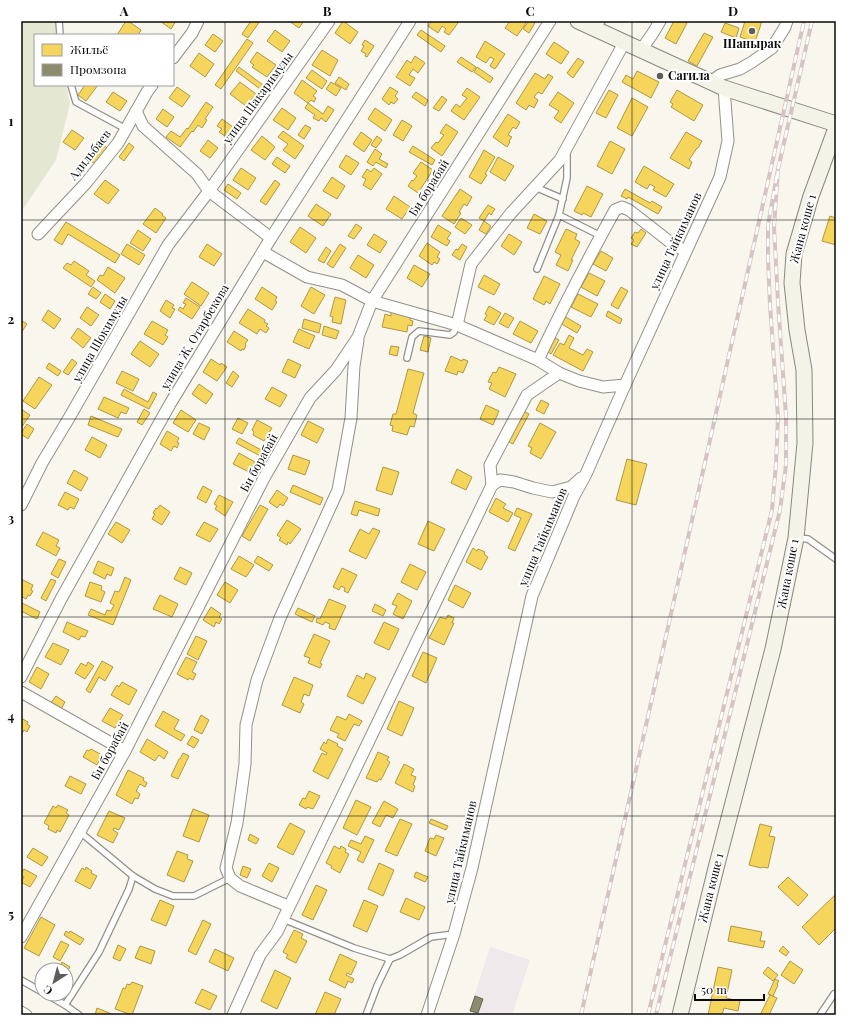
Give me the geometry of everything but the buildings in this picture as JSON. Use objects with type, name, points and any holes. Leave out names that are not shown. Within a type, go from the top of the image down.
[{"type":"street","points":[[174,57],[192,33],[198,21]]},
{"type":"street","name":"улица Шакаримулы","points":[[209,191],[329,21]]},
{"type":"street","name":"улица Ж. Отарбекова","points":[[21,677],[61,599],[170,404],[271,238],[410,21]]},
{"type":"street","name":"Би борабай","points":[[21,937],[125,751],[264,478],[310,398],[336,370],[358,337],[372,301],[550,21]]},
{"type":"street","points":[[578,21],[599,25],[624,43],[718,85],[836,124]]},
{"type":"street","points":[[641,50],[660,21]]},
{"type":"street","points":[[718,85],[720,75],[740,69],[772,48],[787,21]]},
{"type":"street","points":[[457,325],[471,264],[511,213],[560,160],[624,43]]},
{"type":"street","name":"улица Тайкиманов","points":[[427,1015],[454,934],[472,868],[532,596],[574,496],[586,474],[685,251],[720,177],[728,141],[718,85]]},
{"type":"street","name":"Адильбаев","points":[[38,234],[86,183],[118,144],[146,92],[151,86]]},
{"type":"street","points":[[136,111],[143,126],[197,174],[209,191],[271,238]]},
{"type":"street","name":"Жана коше 1","points":[[680,1015],[716,868],[773,649],[796,538],[805,443],[804,370],[797,330],[792,283],[794,254],[811,196],[836,128]]},
{"type":"street","name":"улица Шокимулы","points":[[21,505],[42,464],[168,246],[209,191]]},
{"type":"street","points":[[538,360],[579,276],[615,210],[622,206],[630,210],[670,242],[685,251]]},
{"type":"street","points":[[263,252],[307,277],[342,285],[372,301],[457,325],[538,360],[559,373],[579,381],[602,387],[625,385]]},
{"type":"street","points":[[288,906],[240,886],[230,878],[226,868],[237,823],[245,764],[246,725],[257,680],[280,618],[300,577],[338,490],[351,418],[354,366],[358,337]]},
{"type":"street","points":[[492,486],[490,465],[527,395],[559,373]]},
{"type":"street","points":[[233,1015],[260,955],[277,932],[288,906],[492,486],[500,480],[552,492],[571,487],[586,474]]},
{"type":"street","points":[[21,692],[125,751]]},
{"type":"street","points":[[21,1012],[26,1015]]},
{"type":"lane","points":[[60,21],[60,34]]},
{"type":"lane","points":[[71,86],[76,102],[126,129]]},
{"type":"lane","points":[[537,269],[559,215],[563,199],[567,178],[567,147]]},
{"type":"lane","points":[[535,186],[563,199]]},
{"type":"lane","points":[[559,215],[601,236]]},
{"type":"lane","points":[[407,358],[412,337],[419,331],[450,335],[454,332],[457,325]]},
{"type":"lane","points":[[796,538],[808,539],[836,559]]},
{"type":"lane","points":[[80,832],[133,876],[155,889],[173,896],[194,896],[230,878]]},
{"type":"lane","points":[[65,1005],[99,952],[130,889],[133,876]]},
{"type":"lane","points":[[283,919],[354,948],[390,959],[400,955],[430,937],[454,934]]},
{"type":"lane","points":[[366,1015],[390,959]]},
{"type":"lane","points":[[21,980],[34,987]]},
{"type":"lane","points":[[820,1015],[834,994]]},
{"type":"lane","points":[[60,1002],[79,1015]]},
{"type":"shaded area","points":[[490,947],[530,960],[512,1015],[468,1015]]},
{"type":"green space","points":[[21,21],[57,21],[58,34],[34,34],[34,86],[66,86],[70,104],[56,160],[21,212]]},
{"type":"railway","points":[[581,1015],[804,21]]},
{"type":"railway","points":[[778,169],[812,21]]},
{"type":"railway","points":[[648,1015],[772,510],[778,417],[770,305],[768,225],[778,169],[774,227],[786,416],[786,465],[780,510],[656,1015]]},
{"type":"place","name":"Шанырак","points":[[752,31]]},
{"type":"place","name":"Сагила","points":[[660,76]]}]
